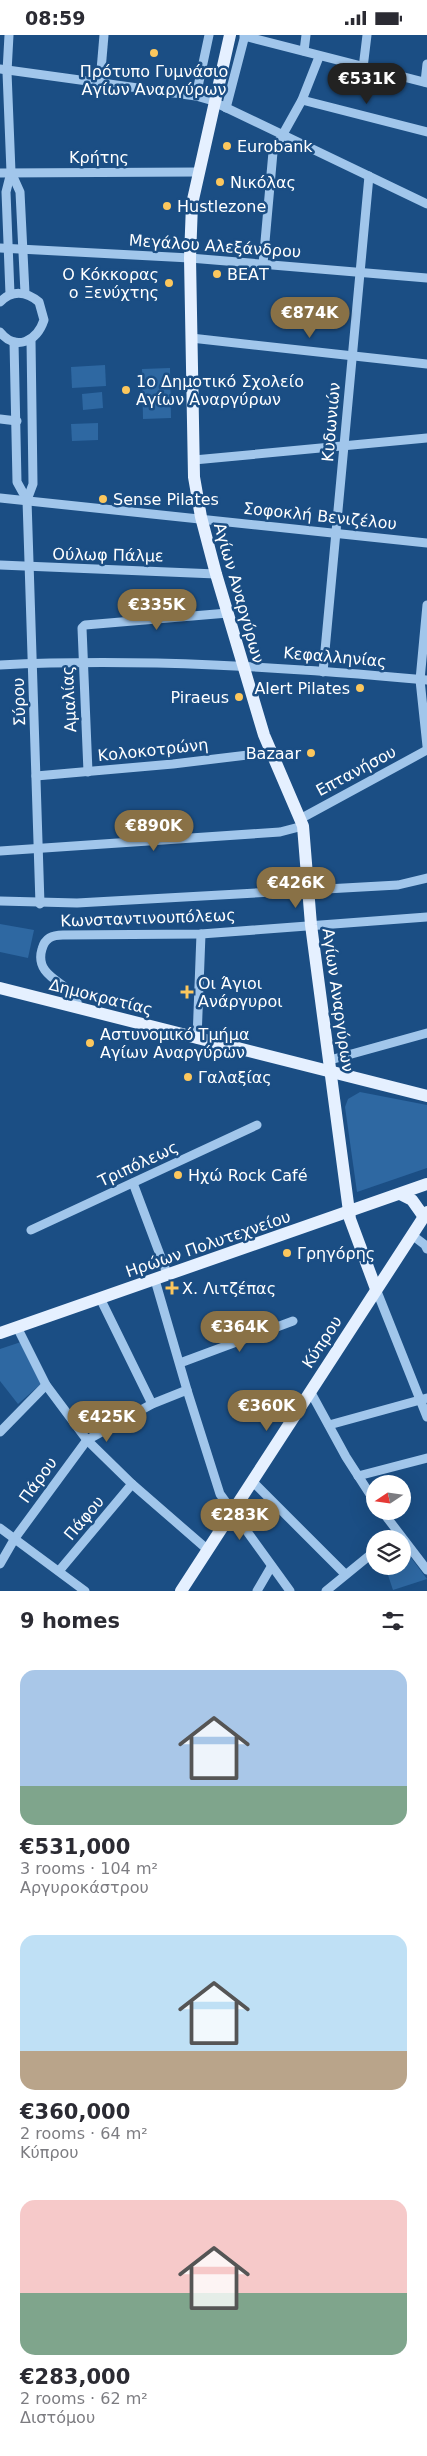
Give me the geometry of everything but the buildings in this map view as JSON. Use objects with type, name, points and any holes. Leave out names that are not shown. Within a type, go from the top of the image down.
[{"type":"main road","name":"Αγίων Αναργύρων","points":[[230,35],[221,81],[221,105],[199,172],[193,198],[190,258],[194,477],[201,517],[216,574],[264,735],[301,822],[311,925],[351,1224],[376,1289]]},
{"type":"main road","name":"Δημοκρατίας","points":[[0,989],[197,1039],[331,1067],[427,1096]]},
{"type":"main road","name":"Ηρώων Πολυτεχνείου","points":[[0,1333],[168,1276],[427,1183]]},
{"type":"main road","points":[[400,1194],[412,1200],[425,1214]]},
{"type":"main road","name":"Κύπρου","points":[[181,1591],[425,1214]]},
{"type":"street","points":[[9,35],[4,71],[4,122],[11,172],[20,193],[25,293]]},
{"type":"street","points":[[100,82],[104,35]]},
{"type":"street","points":[[196,96],[209,35]]},
{"type":"street","points":[[244,35],[304,51],[319,57],[426,83],[427,64]]},
{"type":"street","name":"Αγίων Αναργύρων","points":[[221,105],[244,35]]},
{"type":"street","points":[[304,51],[306,35]]},
{"type":"street","points":[[363,68],[367,35]]},
{"type":"street","points":[[263,264],[273,152],[302,101],[319,57]]},
{"type":"street","points":[[4,71],[196,96],[221,105],[427,204]]},
{"type":"street","points":[[302,101],[427,132]]},
{"type":"street","points":[[10,294],[4,248],[6,193],[11,172]]},
{"type":"street","name":"Κρήτης","points":[[0,173],[199,172]]},
{"type":"street","name":"Κυδωνιών","points":[[323,672],[369,176]]},
{"type":"street","name":"Μεγάλου Αλεξάνδρου","points":[[4,248],[190,258],[427,278]]},
{"type":"street","points":[[0,302],[10,294],[25,293],[33,297],[43,309],[44,320],[41,330],[30,340],[14,342],[0,332]]},
{"type":"street","points":[[192,339],[427,364]]},
{"type":"street","name":"Σύρου","points":[[30,340],[33,484],[27,500],[40,904]]},
{"type":"street","name":"Σύρου","points":[[14,342],[17,482],[27,500]]},
{"type":"street","points":[[0,419],[17,421]]},
{"type":"street","points":[[194,460],[427,438]]},
{"type":"street","name":"Σοφοκλή Βενιζέλου","points":[[0,498],[201,517],[427,543]]},
{"type":"street","name":"Ούλωφ Πάλμε","points":[[0,565],[29,568],[216,574]]},
{"type":"street","points":[[427,605],[424,680],[427,748]]},
{"type":"street","name":"Αμαλίας","points":[[88,772],[80,633],[85,625],[228,613]]},
{"type":"street","name":"Κεφαλληνίας","points":[[0,665],[32,663],[243,666],[424,680]]},
{"type":"street","name":"Επτανήσου","points":[[0,851],[280,832],[301,822],[427,748]]},
{"type":"street","name":"Κολοκοτρώνη","points":[[36,776],[272,752]]},
{"type":"street","name":"Κωνσταντινουπόλεως","points":[[0,901],[40,904],[308,891],[398,885],[427,877]]},
{"type":"street","name":"Κωνσταντινουπόλεως","points":[[77,1008],[72,992],[53,978],[41,965],[42,950],[48,938],[63,935],[201,934],[427,917]]},
{"type":"street","points":[[197,1039],[201,934]]},
{"type":"street","points":[[331,1067],[427,1033]]},
{"type":"street","name":"Τριπόλεως","points":[[31,1230],[258,1125]]},
{"type":"street","points":[[133,1183],[168,1276]]},
{"type":"street","points":[[412,1235],[425,1245],[427,1249]]},
{"type":"street","points":[[155,1280],[180,1363],[186,1390],[220,1494],[266,1555],[271,1567],[290,1591]]},
{"type":"street","points":[[376,1289],[424,1399],[427,1417]]},
{"type":"street","points":[[100,1298],[152,1405]]},
{"type":"street","points":[[180,1363],[293,1321]]},
{"type":"street","points":[[17,1327],[46,1385],[86,1440],[132,1484],[208,1549]]},
{"type":"street","points":[[0,1432],[46,1385]]},
{"type":"street","points":[[86,1440],[152,1405],[186,1390]]},
{"type":"street","points":[[310,1391],[366,1488]]},
{"type":"street","points":[[329,1425],[424,1399]]},
{"type":"street","name":"Πάρου","points":[[0,1564],[15,1538],[86,1440]]},
{"type":"street","points":[[358,1476],[427,1458]]},
{"type":"street","points":[[252,1481],[344,1574]]},
{"type":"street","name":"Πάφου","points":[[58,1571],[132,1484]]},
{"type":"street","points":[[0,1528],[84,1591]]},
{"type":"street","points":[[411,1552],[427,1569]]},
{"type":"street","points":[[326,1591],[344,1574],[366,1558]]},
{"type":"street","points":[[256,1591],[271,1567]]},
{"type":"shaded area","points":[[105,365],[106,386],[72,388],[71,367]]},
{"type":"shaded area","points":[[170,368],[171,418],[143,419],[142,369]]},
{"type":"shaded area","points":[[102,392],[103,408],[83,410],[82,394]]},
{"type":"shaded area","points":[[98,423],[98,440],[72,441],[71,424]]},
{"type":"shaded area","points":[[0,924],[34,930],[28,958],[0,952]]},
{"type":"shaded area","points":[[360,1092],[427,1105],[427,1168],[357,1192],[345,1107],[348,1099]]},
{"type":"shaded area","points":[[21,1342],[42,1383],[18,1404],[0,1381],[0,1349]]},
{"type":"shaded area","points":[[411,1558],[427,1579],[393,1590],[388,1575],[411,1575]]},
{"type":"place","name":"Πρότυπο Γυμνάσιο Αγίων Αναργύρων","points":[[154,53]]},
{"type":"place","name":"Eurobank","points":[[227,146]]},
{"type":"place","name":"Νικόλας","points":[[220,182]]},
{"type":"place","name":"Hustlezone","points":[[167,206]]},
{"type":"place","name":"ΒΕΑΤ","points":[[217,274]]},
{"type":"place","name":"Ο Κόκκορας ο Ξενύχτης","points":[[169,283]]},
{"type":"place","name":"1ο Δημοτικό Σχολείο Αγίων Αναργύρων","points":[[126,390]]},
{"type":"place","name":"Sense Pilates","points":[[103,499]]},
{"type":"place","name":"Alert Pilates","points":[[360,688]]},
{"type":"place","name":"Piraeus","points":[[239,697]]},
{"type":"place","name":"Bazaar","points":[[311,753]]},
{"type":"place","name":"Οι Άγιοι Ανάργυροι","points":[[187,992]]},
{"type":"place","name":"Αστυνομικό Τμήμα Αγίων Αναργύρων","points":[[90,1043]]},
{"type":"place","name":"Γαλαξίας","points":[[188,1077]]},
{"type":"place","name":"Ηχώ Rock Café","points":[[178,1175]]},
{"type":"place","name":"Γρηγόρης","points":[[287,1253]]},
{"type":"place","name":"Χ. Λιτζέπας","points":[[172,1288]]}]
